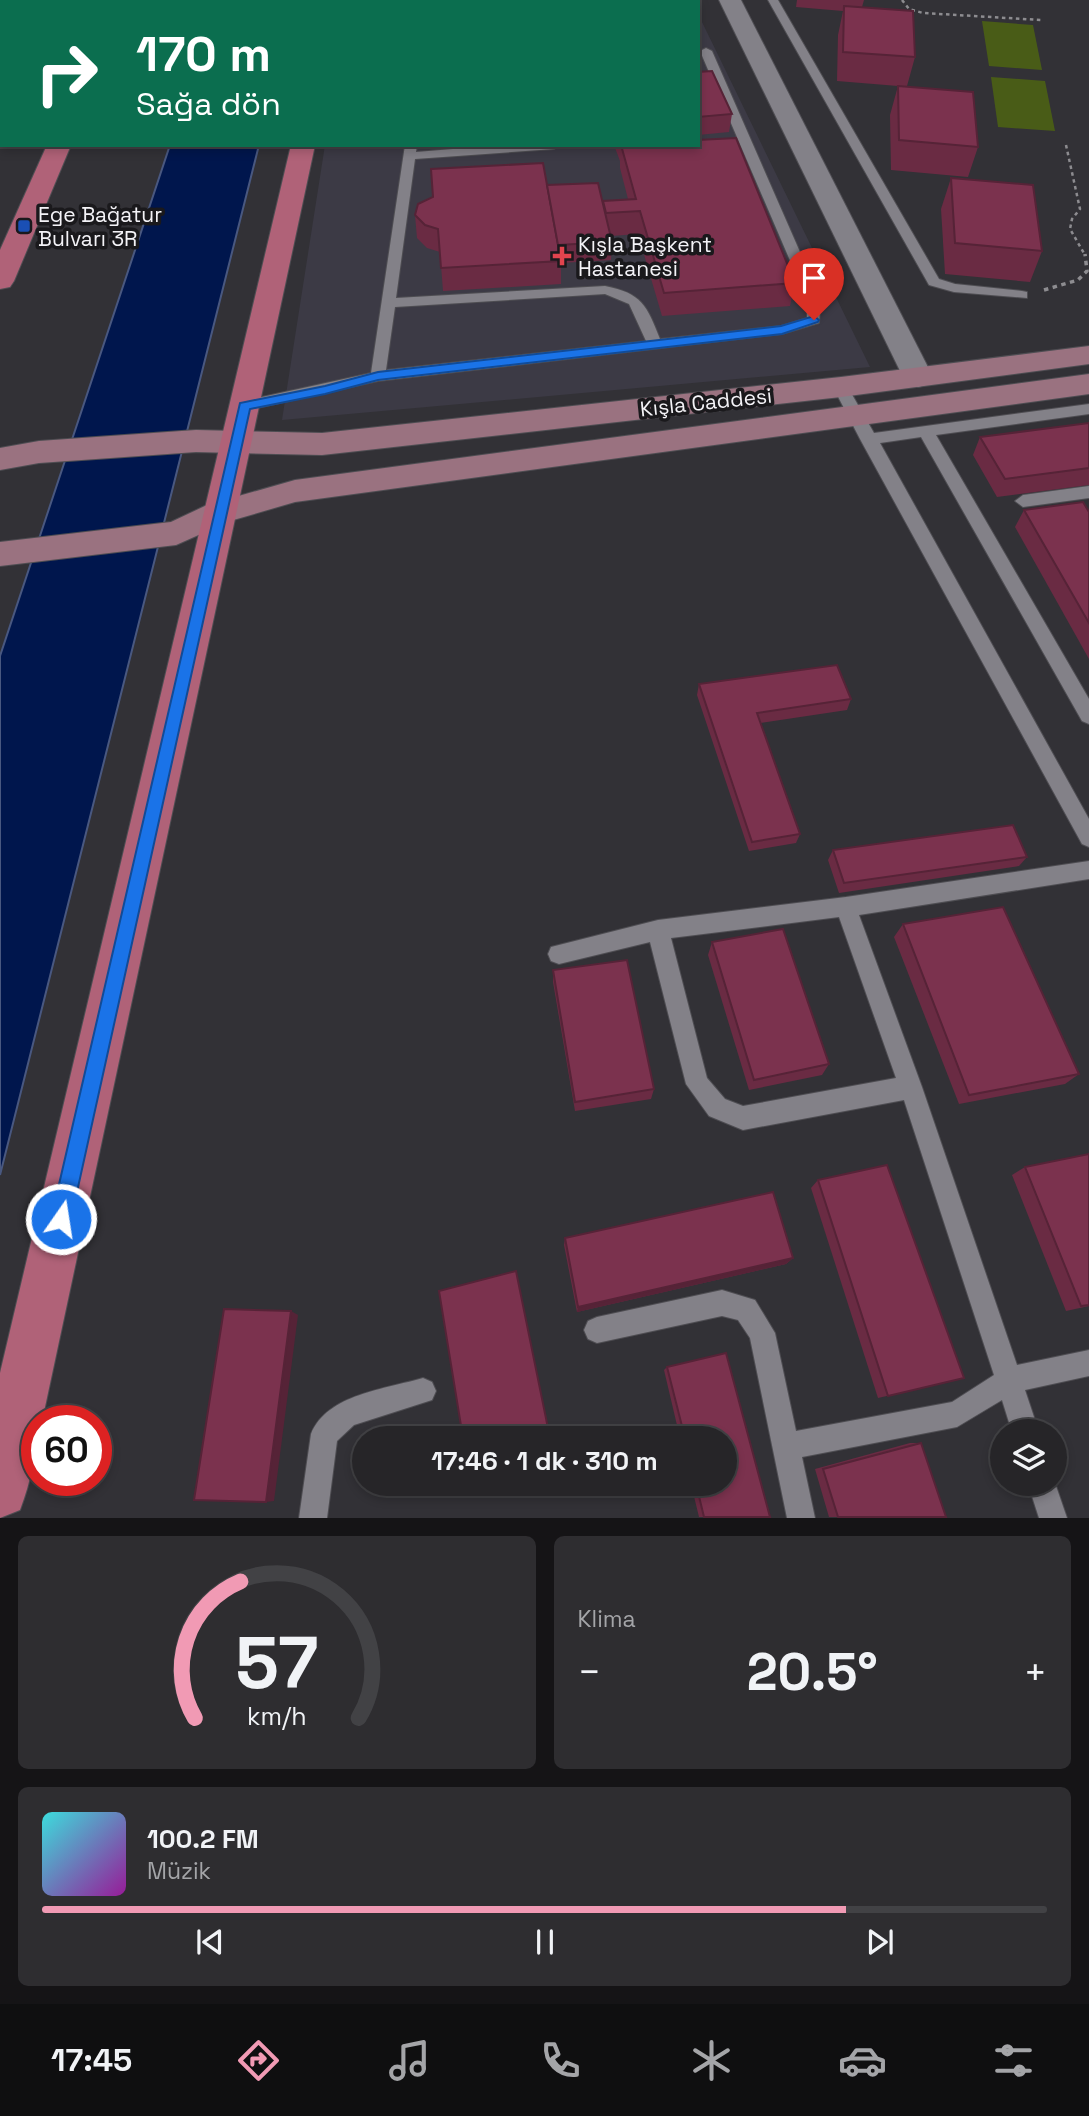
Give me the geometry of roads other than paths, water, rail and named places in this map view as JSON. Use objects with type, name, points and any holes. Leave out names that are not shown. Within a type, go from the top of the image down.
[{"type":"main road","points":[[0,281],[58,147]]},
{"type":"main road","points":[[0,1490],[303,147]]},
{"type":"main road","name":"Kışla Caddesi","points":[[0,459],[40,453],[196,441],[240,423],[322,443],[855,414],[918,377],[1089,355]]},
{"type":"main road","points":[[0,554],[176,533],[219,513],[295,491],[1089,384]]},
{"type":"street","points":[[730,0],[918,377]]},
{"type":"lane","points":[[773,0],[934,282],[954,288],[1022,295]]},
{"type":"lane","points":[[240,423],[325,390],[378,376],[782,330],[814,320],[814,300],[706,51]]},
{"type":"lane","points":[[378,376],[410,150],[496,147]]},
{"type":"lane","points":[[387,303],[606,290],[623,292],[636,299],[655,345]]},
{"type":"lane","points":[[855,414],[926,432],[1089,410]]},
{"type":"lane","points":[[855,414],[1089,838]]},
{"type":"lane","points":[[926,432],[1089,716]]},
{"type":"lane","points":[[1023,501],[1089,492]]},
{"type":"lane","points":[[559,954],[658,930],[846,907],[1089,870]]},
{"type":"lane","points":[[846,907],[911,1087],[1022,1419]]},
{"type":"lane","points":[[658,930],[697,1084],[717,1108],[743,1118],[911,1087]]},
{"type":"lane","points":[[597,1330],[722,1303],[746,1309],[762,1333],[801,1517]]},
{"type":"lane","points":[[786,1446],[957,1414],[1010,1380],[1089,1363]]},
{"type":"lane","points":[[313,1517],[324,1434],[346,1414],[423,1391]]},
{"type":"lane","points":[[1046,1496],[1053,1517]]},
{"type":"place","name":"Ege Bağatur Bulvarı 3R","points":[[24,226]]},
{"type":"place","name":"Kışla Başkent Hastanesi","points":[[562,256]]}]
